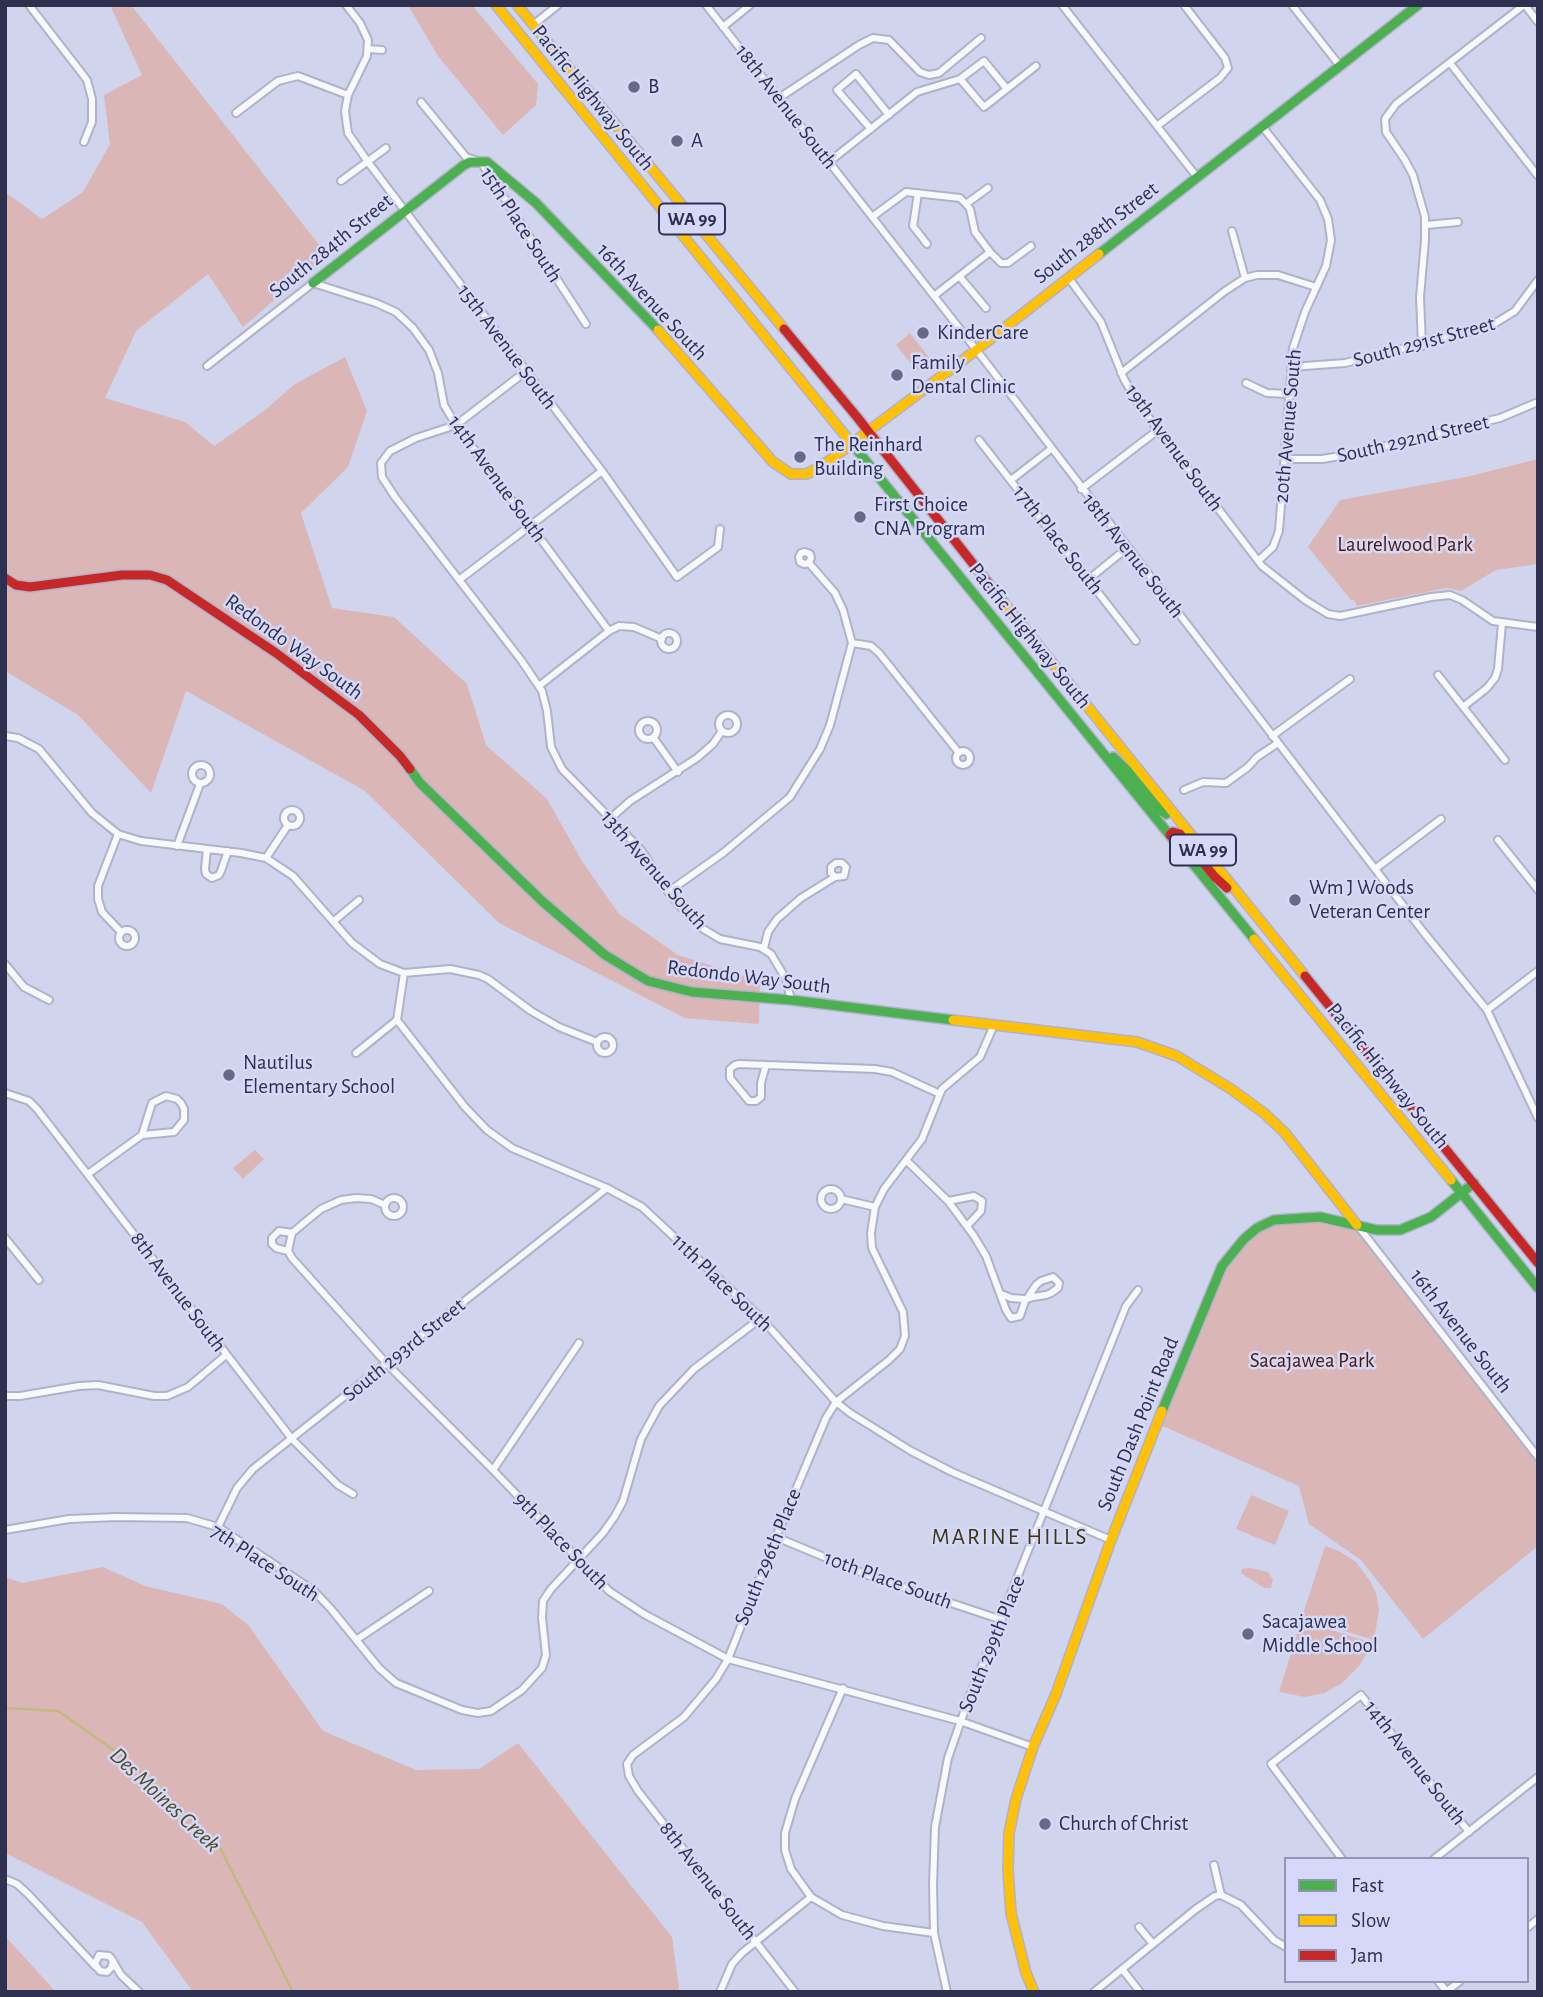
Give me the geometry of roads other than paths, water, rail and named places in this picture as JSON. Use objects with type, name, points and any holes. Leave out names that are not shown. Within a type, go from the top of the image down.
[{"type":"main road","name":"Pacific Highway South","points":[[496,5],[1538,1288]]},
{"type":"main road","points":[[502,5],[524,28],[533,24]]},
{"type":"main road","name":"Pacific Highway South","points":[[517,5],[869,432],[1170,810],[1538,1263]]},
{"type":"main road","name":"South 288th Street","points":[[791,474],[800,475],[816,470],[869,432],[1418,5]]},
{"type":"main road","name":"South 284th Street","points":[[313,283],[464,165],[481,162]]},
{"type":"main road","name":"16th Avenue South","points":[[481,162],[495,167],[536,202],[659,331],[763,452],[780,469],[791,474]]},
{"type":"main road","name":"Redondo Way South","points":[[5,578],[16,585],[30,587],[122,575],[150,575],[167,580],[276,653],[359,715],[400,757],[420,783],[543,902],[631,972],[666,987],[714,995],[791,1000],[1137,1042],[1177,1056],[1240,1094],[1276,1124],[1357,1225]]},
{"type":"main road","points":[[1094,741],[1127,770],[1160,810],[1166,814],[1170,810]]},
{"type":"main road","points":[[1170,835],[1173,832],[1180,835],[1214,876],[1251,910]]},
{"type":"main road","name":"South Dash Point Road","points":[[1034,1992],[1026,1973],[1011,1913],[1009,1833],[1014,1810],[1033,1747],[1056,1694],[1111,1540],[1215,1279],[1231,1252],[1258,1228],[1284,1218],[1320,1217],[1377,1230],[1400,1230],[1431,1217],[1474,1184]]},
{"type":"street","points":[[29,5],[87,80],[92,99],[92,122],[84,142]]},
{"type":"street","points":[[346,5],[365,32],[368,49],[382,50]]},
{"type":"street","points":[[533,24],[558,5]]},
{"type":"street","name":"18th Avenue South","points":[[706,5],[1487,1010],[1538,1118]]},
{"type":"street","points":[[723,27],[750,5]]},
{"type":"street","points":[[1062,5],[1197,177]]},
{"type":"street","points":[[1157,126],[1220,78],[1228,65],[1184,5]]},
{"type":"street","points":[[1292,5],[1340,66]]},
{"type":"street","points":[[1422,346],[1420,297],[1426,225],[1424,210],[1413,175],[1386,132],[1384,123],[1387,114],[1396,104],[1524,5],[1538,22]]},
{"type":"street","points":[[779,98],[873,38],[889,40],[920,72],[929,75],[939,73],[981,38]]},
{"type":"street","name":"15th Avenue South","points":[[368,49],[364,64],[348,95],[345,111],[346,128],[368,162],[602,471],[677,578],[718,547],[720,529]]},
{"type":"street","points":[[829,162],[917,92],[960,79],[984,61],[1007,89]]},
{"type":"street","points":[[1450,63],[1538,176]]},
{"type":"street","points":[[960,79],[984,107],[1036,66]]},
{"type":"street","points":[[871,130],[837,90],[856,74],[889,115]]},
{"type":"street","points":[[236,113],[278,81],[298,76],[348,95]]},
{"type":"street","name":"15th Place South","points":[[421,102],[466,157],[481,162],[586,324]]},
{"type":"street","name":"20th Avenue South","points":[[1258,561],[1270,550],[1278,535],[1291,367],[1298,328],[1330,251],[1331,234],[1327,215],[1318,198],[1262,126]]},
{"type":"street","points":[[341,181],[386,148]]},
{"type":"street","points":[[966,204],[988,188]]},
{"type":"street","points":[[872,217],[906,192],[960,198],[970,209],[975,232],[1001,262],[1008,263],[1031,246]]},
{"type":"street","points":[[918,193],[913,226],[927,244]]},
{"type":"street","points":[[1426,225],[1458,222]]},
{"type":"street","points":[[1232,231],[1245,278]]},
{"type":"street","points":[[934,296],[990,252]]},
{"type":"street","points":[[1121,373],[1245,278],[1265,274],[1278,275],[1316,287]]},
{"type":"street","points":[[959,276],[986,308]]},
{"type":"street","name":"19th Avenue South","points":[[1068,277],[1104,327],[1121,373],[1136,401],[1268,572],[1328,614],[1340,616],[1432,597],[1450,596],[1462,600],[1486,618],[1502,623]]},
{"type":"street","name":"South 291st Street","points":[[1291,367],[1336,365],[1467,335],[1499,323],[1520,306],[1538,280]]},
{"type":"street","name":"South 284th Street","points":[[207,366],[313,283]]},
{"type":"street","name":"14th Avenue South","points":[[313,283],[387,307],[404,319],[421,338],[435,362],[444,405],[456,425],[609,631]]},
{"type":"street","points":[[456,425],[525,372]]},
{"type":"street","points":[[1246,383],[1267,393],[1289,394]]},
{"type":"street","name":"South 292nd Street","points":[[1285,459],[1322,459],[1353,454],[1500,418],[1538,402]]},
{"type":"street","name":"13th Avenue South","points":[[456,425],[396,447],[384,457],[380,468],[383,480],[522,660],[539,687],[546,704],[550,741],[555,757],[569,777],[647,858],[668,892],[692,920],[713,936],[728,942],[764,948]]},
{"type":"street","points":[[1082,489],[1158,430]]},
{"type":"street","name":"17th Place South","points":[[979,440],[1136,641]]},
{"type":"street","points":[[1011,480],[1051,449]]},
{"type":"street","points":[[459,580],[602,471]]},
{"type":"street","points":[[1089,579],[1126,548]]},
{"type":"street","points":[[668,892],[743,837],[790,797],[820,749],[830,725],[852,643],[843,610],[835,593],[809,563]]},
{"type":"street","points":[[1463,707],[1495,678],[1502,623],[1538,627]]},
{"type":"street","points":[[539,687],[609,631],[625,625],[662,639]]},
{"type":"street","points":[[852,643],[871,646],[879,653],[959,753]]},
{"type":"street","points":[[1438,675],[1505,761]]},
{"type":"street","points":[[1272,736],[1350,679]]},
{"type":"street","points":[[611,818],[641,793],[678,772],[713,744],[722,731]]},
{"type":"street","points":[[5,736],[18,738],[39,749],[92,813],[118,834],[141,841],[266,858],[293,876],[352,943],[380,964],[404,973],[450,969],[479,975],[531,1012],[597,1042]]},
{"type":"street","points":[[653,737],[678,772]]},
{"type":"street","points":[[1184,790],[1203,782],[1226,783],[1278,743]]},
{"type":"street","points":[[177,846],[200,784]]},
{"type":"street","points":[[1375,869],[1441,819]]},
{"type":"street","points":[[266,858],[288,825]]},
{"type":"street","points":[[118,834],[98,886],[98,899],[102,912],[121,932]]},
{"type":"street","points":[[1498,839],[1538,890]]},
{"type":"street","points":[[207,849],[205,869],[206,874],[212,878],[219,875],[228,851]]},
{"type":"street","points":[[791,1000],[783,973],[774,957],[764,948],[768,932],[777,919],[801,898],[835,877]]},
{"type":"street","points":[[334,921],[359,900]]},
{"type":"street","points":[[5,964],[24,987],[49,1000]]},
{"type":"street","points":[[1487,1010],[1538,971]]},
{"type":"street","points":[[356,1053],[397,1020],[404,973]]},
{"type":"street","name":"11th Place South","points":[[397,1020],[465,1107],[488,1130],[512,1148],[624,1196],[653,1216],[761,1318],[836,1402],[911,1451],[952,1472],[1111,1540]]},
{"type":"street","points":[[841,1199],[875,1207],[884,1189],[928,1127],[940,1094],[951,1080],[981,1057],[994,1025]]},
{"type":"street","points":[[766,1065],[761,1083],[762,1096],[751,1102],[731,1080],[730,1070],[737,1064],[766,1065],[884,1070],[940,1094]]},
{"type":"street","name":"8th Avenue South","points":[[5,1093],[29,1101],[37,1109],[292,1439],[338,1485],[353,1494]]},
{"type":"street","points":[[89,1174],[142,1135],[174,1132],[184,1120],[181,1103],[166,1096],[152,1104],[142,1135]]},
{"type":"street","points":[[906,1160],[948,1201],[967,1226],[986,1256],[1008,1314],[1013,1319],[1020,1316],[1027,1298],[1041,1281],[1050,1277],[1058,1280],[1059,1285],[1055,1290],[1027,1298],[1011,1298],[1002,1294]]},
{"type":"street","name":"South 293rd Street","points":[[218,1527],[242,1481],[253,1469],[607,1188]]},
{"type":"street","points":[[948,1201],[974,1196],[982,1201],[981,1211],[967,1226]]},
{"type":"street","points":[[288,1247],[292,1233],[321,1209],[341,1200],[363,1198],[385,1205]]},
{"type":"street","name":"South 296th Place","points":[[627,1767],[633,1755],[663,1735],[700,1700],[716,1679],[728,1659],[820,1429],[836,1402],[889,1360],[903,1342],[903,1312],[872,1248],[871,1225],[875,1207]]},
{"type":"street","name":"16th Avenue South","points":[[1357,1225],[1538,1457]]},
{"type":"street","name":"9th Place South","points":[[292,1233],[279,1231],[272,1238],[272,1244],[276,1248],[288,1247],[299,1268],[387,1364],[493,1470],[602,1586],[623,1601],[728,1659],[960,1721],[1033,1747]]},
{"type":"street","points":[[5,1238],[39,1280]]},
{"type":"street","name":"South 299th Place","points":[[947,1992],[934,1933],[935,1826],[943,1779],[960,1721],[1126,1306],[1138,1290]]},
{"type":"street","points":[[578,1560],[615,1516],[623,1501],[641,1440],[659,1406],[694,1369],[761,1318]]},
{"type":"street","points":[[493,1470],[579,1343]]},
{"type":"street","points":[[5,1396],[98,1385],[167,1396],[188,1387],[226,1355]]},
{"type":"street","name":"7th Place South","points":[[5,1530],[69,1519],[116,1517],[187,1518],[218,1527],[314,1591],[379,1668],[403,1687],[462,1710],[485,1713],[507,1702],[542,1668],[546,1655],[541,1611],[543,1601],[578,1560]]},
{"type":"street","name":"10th Place South","points":[[776,1537],[870,1576],[1002,1620]]},
{"type":"street","points":[[356,1640],[429,1591]]},
{"type":"street","points":[[843,1688],[795,1799],[785,1832],[785,1850],[791,1869],[811,1897],[824,1906],[883,1926],[934,1933]]},
{"type":"street","name":"14th Avenue South","points":[[1341,1857],[1271,1764],[1361,1695],[1469,1832]]},
{"type":"street","name":"8th Avenue South","points":[[627,1767],[638,1791],[795,1992]]},
{"type":"street","points":[[1437,1857],[1538,1777]]},
{"type":"street","points":[[1214,1865],[1221,1895]]},
{"type":"street","points":[[5,1879],[28,1894],[100,1971],[121,1975]]},
{"type":"street","points":[[1094,1992],[1208,1900],[1221,1895],[1241,1905],[1274,1940],[1284,1946]]},
{"type":"street","points":[[720,1992],[732,1964],[811,1897]]},
{"type":"street","points":[[1139,1927],[1153,1944]]},
{"type":"street","points":[[80,1952],[86,1955],[106,1954],[136,1991]]},
{"type":"street","points":[[96,1967],[95,1960],[99,1955]]},
{"type":"street","points":[[107,1972],[113,1961]]},
{"type":"street","points":[[1122,1969],[1140,1992]]},
{"type":"waterway","name":"Des Moines Creek","points":[[5,1708],[58,1711],[128,1760],[218,1844],[293,1992]]},
{"type":"place","name":"B","points":[[634,87]]},
{"type":"place","name":"A","points":[[677,141]]},
{"type":"place","name":"KinderCare","points":[[923,333]]},
{"type":"place","name":"Family Dental Clinic","points":[[897,375]]},
{"type":"place","name":"The Reinhard Building","points":[[800,457]]},
{"type":"place","name":"First Choice CNA Program","points":[[860,517]]},
{"type":"place","name":"Wm J Woods Veteran Center","points":[[1295,900]]},
{"type":"place","name":"Nautilus Elementary School","points":[[229,1075]]},
{"type":"place","name":"Sacajawea Middle School","points":[[1248,1634]]},
{"type":"place","name":"Church of Christ","points":[[1045,1824]]},
{"type":"district","name":"MARINE HILLS","points":[[1010,1537]]},
{"type":"park label","name":"Laurelwood Park","points":[[1405,545]]},
{"type":"park label","name":"Sacajawea Park","points":[[1312,1361]]}]
